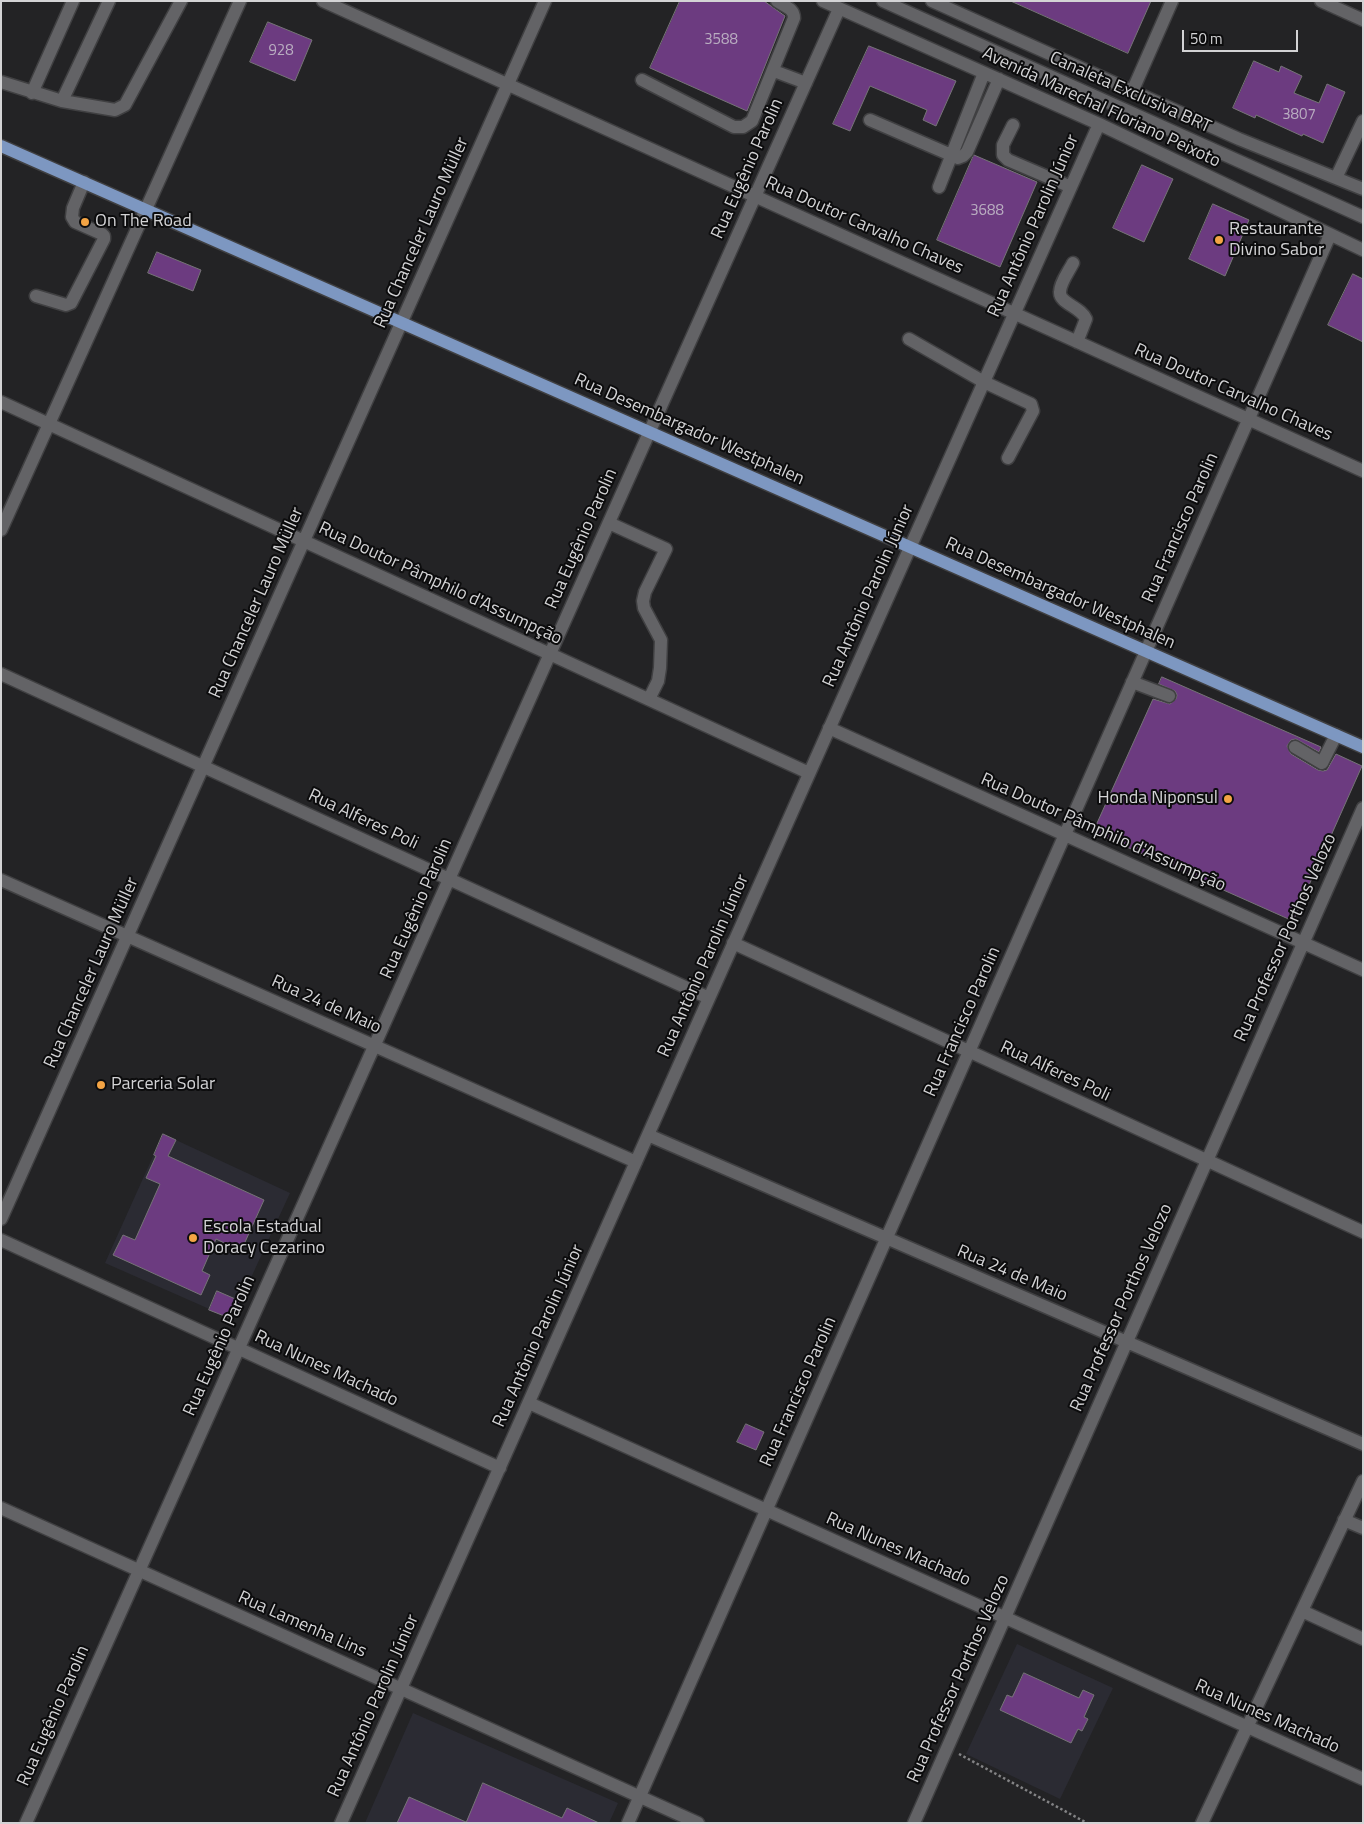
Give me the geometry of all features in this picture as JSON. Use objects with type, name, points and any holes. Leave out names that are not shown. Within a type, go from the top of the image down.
[{"type":"main road","name":"Rua Desembargador Westphalen","points":[[1,146],[1363,747]]},
{"type":"street","points":[[32,93],[73,1]]},
{"type":"street","points":[[62,101],[109,1]]},
{"type":"street","points":[[1,82],[62,101],[115,110],[125,105],[181,1]]},
{"type":"street","points":[[1,530],[240,1]]},
{"type":"street","name":"Rua Doutor Carvalho Chaves","points":[[323,1],[1363,471]]},
{"type":"street","name":"Rua Chanceler Lauro Müller","points":[[1,1219],[545,1]]},
{"type":"street","points":[[642,80],[734,126],[743,127],[752,121],[794,18],[794,13],[790,8],[777,1]]},
{"type":"street","name":"Avenida Marechal Floriano Peixoto","points":[[823,1],[1099,124],[1363,250]]},
{"type":"street","name":"Canaleta Exclusiva BRT","points":[[883,1],[1363,217]]},
{"type":"street","name":"Avenida Marechal Floriano Peixoto","points":[[932,1],[1132,92],[1363,189]]},
{"type":"street","points":[[1132,92],[1172,1]]},
{"type":"street","points":[[1321,1],[1363,20]]},
{"type":"street","name":"Rua Eugênio Parolin","points":[[26,1823],[840,9]]},
{"type":"street","points":[[774,71],[806,83]]},
{"type":"street","points":[[940,188],[951,155],[984,73]]},
{"type":"street","points":[[870,120],[958,158],[964,156],[967,152],[999,80]]},
{"type":"street","points":[[1336,178],[1363,121]]},
{"type":"street","name":"Rua Antônio Parolin Júnior","points":[[342,1823],[1099,124]]},
{"type":"street","points":[[1013,125],[1003,145],[1003,155],[1008,160],[1071,187]]},
{"type":"street","points":[[36,296],[66,305],[72,304],[104,239],[102,234],[75,222],[72,216],[73,208],[84,182]]},
{"type":"street","name":"Rua Francisco Parolin","points":[[628,1823],[1330,235]]},
{"type":"street","points":[[1073,263],[1059,295],[1063,300],[1084,313],[1086,319],[1078,342]]},
{"type":"street","points":[[909,339],[984,382],[1031,404],[1033,411],[1008,458]]},
{"type":"street","name":"Rua Doutor Pâmphilo d'Assumpção","points":[[1,402],[809,773]]},
{"type":"street","points":[[609,523],[666,549],[642,601],[660,640],[658,681],[649,700]]},
{"type":"street","name":"Rua Alferes Poli","points":[[1,674],[709,998]]},
{"type":"street","points":[[1132,682],[1170,696]]},
{"type":"street","name":"Rua Doutor Pâmphilo d'Assumpção","points":[[830,728],[1363,970]]},
{"type":"street","points":[[1294,747],[1322,763],[1336,735]]},
{"type":"street","name":"Rua Professor Porthos Velozo","points":[[914,1823],[1303,943],[1358,831],[1363,808]]},
{"type":"street","name":"Rua 24 de Maio","points":[[1,880],[636,1162]]},
{"type":"street","name":"Rua Alferes Poli","points":[[733,943],[1363,1232]]},
{"type":"street","name":"Rua 24 de Maio","points":[[648,1135],[1363,1444]]},
{"type":"street","name":"Rua Nunes Machado","points":[[1,1240],[500,1468]]},
{"type":"street","name":"Rua Nunes Machado","points":[[529,1403],[1363,1779]]},
{"type":"street","points":[[1202,1823],[1363,1481]]},
{"type":"street","name":"Rua Lamenha Lins","points":[[1,1508],[698,1823]]},
{"type":"street","points":[[1344,1520],[1363,1528]]},
{"type":"street","points":[[1302,1611],[1363,1639]]},
{"type":"path","points":[[948,1747],[1087,1823]]},
{"type":"shaded area","name":"Escola Estadual Doracy Cezarino","points":[[163,1134],[290,1193],[232,1319],[105,1263]]},
{"type":"shaded area","points":[[1017,1644],[1113,1688],[1060,1799],[966,1754]]},
{"type":"shaded area","points":[[413,1713],[618,1803],[609,1823],[365,1823]]},
{"type":"building","points":[[680,1],[764,1],[785,16],[747,111],[650,68]]},
{"type":"building","points":[[1011,1],[1151,1],[1128,53]]},
{"type":"building","points":[[268,22],[312,40],[295,81],[250,62]]},
{"type":"building","points":[[869,46],[956,81],[936,126],[923,120],[927,110],[870,86],[850,131],[833,124]]},
{"type":"building","points":[[1254,61],[1279,72],[1281,66],[1302,76],[1294,93],[1319,103],[1327,84],[1345,92],[1323,143],[1303,134],[1302,136],[1256,115],[1255,118],[1233,108]]},
{"type":"building","points":[[974,155],[1037,182],[1000,267],[937,240]]},
{"type":"building","points":[[1142,165],[1173,179],[1144,242],[1113,228]]},
{"type":"building","name":"Restaurante Divino Sabor","points":[[1213,204],[1249,220],[1225,276],[1189,259]]},
{"type":"building","points":[[157,252],[201,270],[193,291],[148,273]]},
{"type":"building","points":[[1353,274],[1363,279],[1363,342],[1328,325]]},
{"type":"building","name":"Honda Niponsul","points":[[1162,677],[1321,747],[1319,752],[1296,739],[1291,740],[1287,746],[1291,754],[1318,770],[1327,770],[1336,754],[1362,766],[1293,921],[1093,832],[1153,699],[1170,704],[1176,699],[1175,691],[1159,684]]},
{"type":"building","points":[[163,1134],[176,1140],[168,1156],[264,1200],[241,1251],[216,1239],[202,1271],[210,1275],[201,1295],[113,1255],[123,1235],[135,1240],[160,1184],[146,1178]]},
{"type":"building","points":[[217,1291],[240,1301],[232,1319],[209,1310]]},
{"type":"building","points":[[746,1424],[764,1432],[756,1450],[737,1442]]},
{"type":"building","points":[[1024,1673],[1079,1698],[1083,1690],[1094,1695],[1084,1717],[1088,1719],[1082,1731],[1078,1729],[1071,1743],[1000,1710],[1007,1695],[1012,1697]]},
{"type":"building","points":[[483,1783],[562,1818],[567,1808],[599,1823],[397,1823],[409,1797],[466,1822]]},
{"type":"place","name":"On The Road","points":[[85,222]]},
{"type":"place","name":"Restaurante Divino Sabor","points":[[1219,240]]},
{"type":"place","name":"Honda Niponsul","points":[[1228,799]]},
{"type":"place","name":"Parceria Solar","points":[[101,1085]]},
{"type":"place","name":"Escola Estadual Doracy Cezarino","points":[[193,1238]]}]
